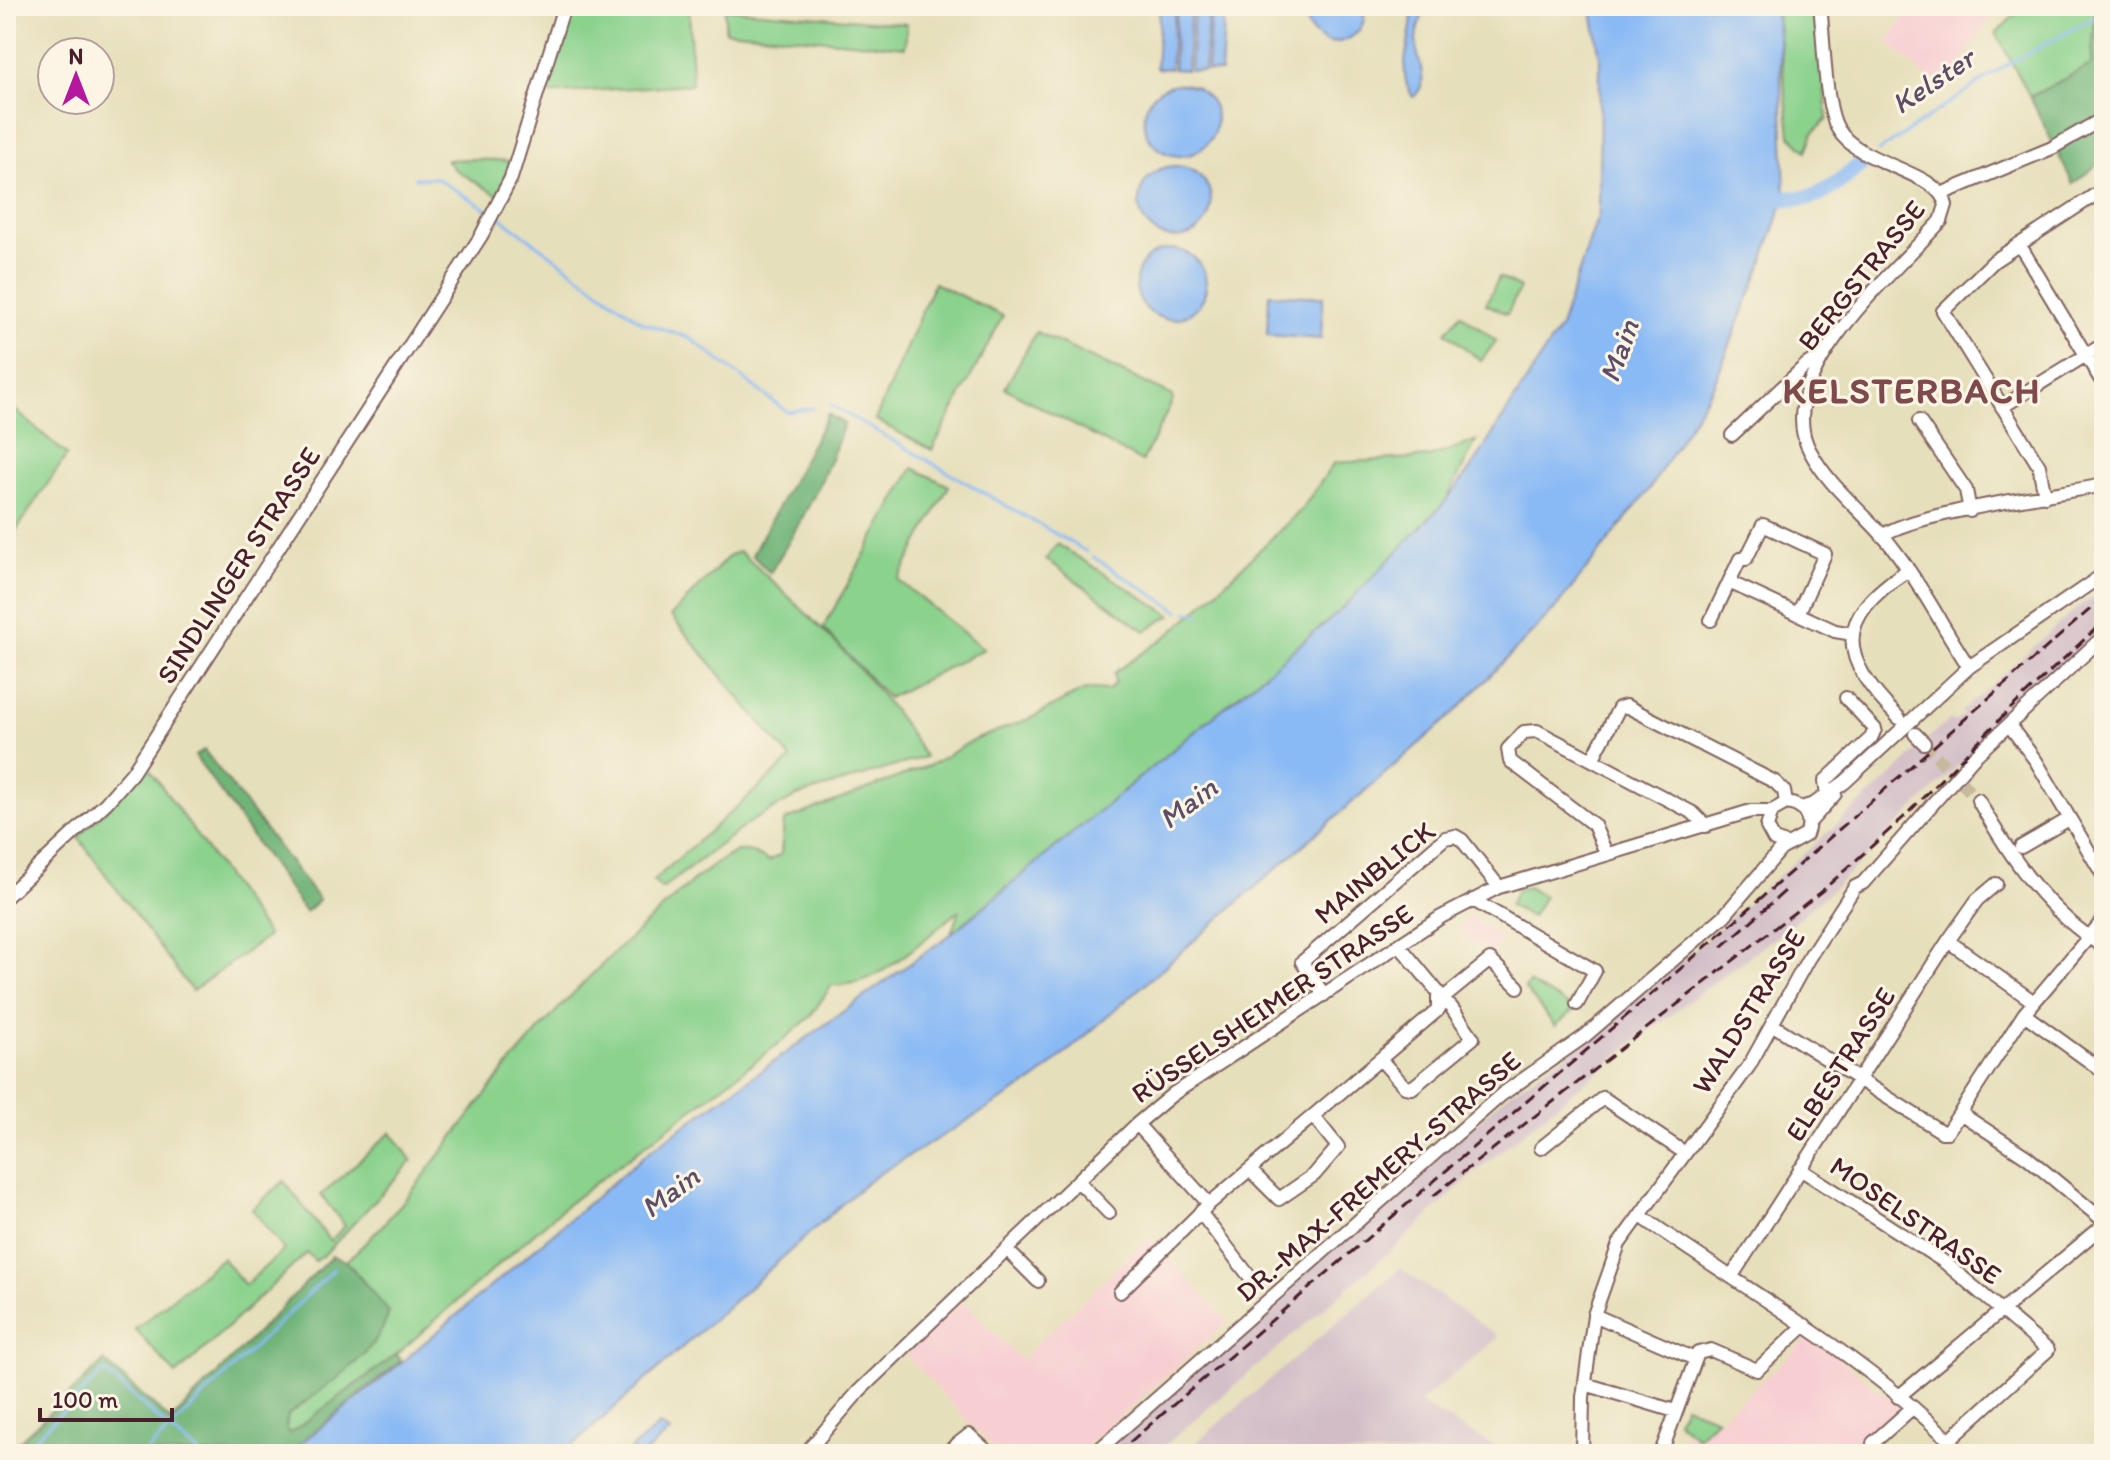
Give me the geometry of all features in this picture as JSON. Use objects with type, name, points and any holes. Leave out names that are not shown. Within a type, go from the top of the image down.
[{"type":"street","name":"SINDLINGER STRASSE","points":[[6,897],[106,803],[132,773],[481,236],[511,178],[564,6]]},
{"type":"street","points":[[1820,6],[1831,105],[1838,131],[1858,152],[1910,174],[1941,194],[2052,148],[2104,118]]},
{"type":"street","points":[[2045,496],[2039,466],[1943,311],[1994,261],[2069,216],[2104,189]]},
{"type":"street","name":"BERGSTRASSE","points":[[1941,194],[1946,205],[1941,221],[1831,341],[1823,355],[1803,400],[1804,437],[1835,485],[1882,536],[1908,570],[1969,667]]},
{"type":"street","points":[[2019,244],[2104,385]]},
{"type":"street","points":[[2002,407],[2104,344]]},
{"type":"street","points":[[1732,435],[1806,365],[1823,355]]},
{"type":"street","points":[[1919,421],[1966,490],[1970,511]]},
{"type":"street","points":[[1882,536],[1892,528],[2104,485]]},
{"type":"street","points":[[1711,620],[1740,559],[1746,559],[1763,525],[1822,551],[1824,557],[1798,614]]},
{"type":"street","points":[[1899,718],[1859,672],[1853,634],[1859,613],[1870,598],[1908,570]]},
{"type":"street","points":[[1740,817],[1758,819],[1774,840],[1789,845],[1801,840],[1809,823],[1845,782],[1969,667],[2104,574]]},
{"type":"street","points":[[1729,582],[1835,631],[1853,634]]},
{"type":"street","name":"WALDSTRASSE","points":[[1582,1454],[1585,1384],[1594,1315],[1619,1244],[1642,1217],[1749,1066],[1808,959],[1855,887],[1863,883],[1938,794],[2103,639]]},
{"type":"street","points":[[1827,795],[1825,781],[1871,738],[1875,729],[1846,698]]},
{"type":"street","points":[[1592,760],[1619,708],[1626,706],[1775,782],[1784,791],[1786,803]]},
{"type":"street","points":[[2009,725],[2036,761],[2104,877]]},
{"type":"street","points":[[1606,853],[1594,825],[1510,761],[1508,749],[1524,732],[1537,731],[1693,813],[1706,826]]},
{"type":"street","points":[[1801,808],[1845,782]]},
{"type":"street","points":[[1978,800],[2025,876],[2063,916],[2104,947]]},
{"type":"street","points":[[1767,827],[1772,811],[1786,803],[1801,808],[1809,823]]},
{"type":"street","name":"RÜSSELSHEIMER STRASSE","points":[[805,1454],[859,1391],[1137,1124],[1173,1094],[1399,945],[1499,887],[1606,853],[1740,817],[1751,811],[1772,811]]},
{"type":"street","points":[[2021,847],[2069,819]]},
{"type":"street","name":"MAINBLICK","points":[[1324,995],[1302,962],[1445,838],[1455,836],[1462,840],[1499,887]]},
{"type":"street","name":"DR.-MAX-FREMERY-STRASSE","points":[[1763,869],[1774,840]]},
{"type":"street","name":"DR.-MAX-FREMERY-STRASSE","points":[[1094,1454],[1501,1095],[1573,1046],[1724,916],[1763,869],[1789,845]]},
{"type":"street","name":"ELBESTRASSE","points":[[1732,1276],[1948,941],[1977,900],[1996,884]]},
{"type":"street","points":[[1473,900],[1595,971],[1577,1004]]},
{"type":"street","points":[[1773,1025],[1942,1132],[1947,1132],[2024,1014],[2104,919]]},
{"type":"street","points":[[1948,941],[2034,1002]]},
{"type":"street","points":[[1380,1059],[1405,1087],[1412,1088],[1473,1038],[1399,945]]},
{"type":"street","points":[[1120,1292],[1204,1208],[1438,1010],[1441,1000],[1490,960],[1518,987]]},
{"type":"street","points":[[2024,1014],[2104,1072]]},
{"type":"street","points":[[1541,1148],[1603,1098],[1685,1153]]},
{"type":"street","points":[[1898,1397],[2104,1223],[2027,1157],[1960,1113]]},
{"type":"street","points":[[1250,1170],[1279,1199],[1314,1175],[1338,1147],[1314,1117]]},
{"type":"street","points":[[1137,1124],[1204,1208],[1253,1281]]},
{"type":"street","name":"MOSELSTRASSE","points":[[1800,1169],[1943,1261],[2048,1350],[1949,1440]]},
{"type":"street","points":[[1078,1181],[1109,1213]]},
{"type":"street","points":[[1642,1217],[1805,1325],[1898,1397],[1963,1454]]},
{"type":"street","points":[[1013,1256],[1038,1281]]},
{"type":"street","points":[[1594,1315],[1695,1359]]},
{"type":"street","points":[[1662,1450],[1698,1353],[1711,1350],[1757,1370],[1805,1325]]},
{"type":"street","points":[[1585,1384],[1675,1411]]},
{"type":"street","points":[[1873,1443],[1911,1409]]},
{"type":"street","points":[[945,1454],[969,1435],[990,1454]]},
{"type":"shaded area","points":[[1912,6],[1929,6],[1945,15],[1951,6],[1971,6],[1990,18],[1942,92],[1888,42]]},
{"type":"shaded area","points":[[2104,589],[2104,629],[2056,669],[1836,886],[1781,933],[1639,1038],[1476,1171],[1402,1241],[1155,1454],[1100,1454],[1507,1095],[1586,1041],[1684,959],[1896,772],[1932,735],[1951,719],[1954,722],[1963,715],[1961,712],[2079,606]]},
{"type":"shaded area","points":[[1467,916],[1502,936],[1492,953],[1458,933]]},
{"type":"shaded area","points":[[1148,1238],[1228,1321],[1077,1454],[999,1454],[906,1355],[963,1301],[1021,1360]]},
{"type":"shaded area","points":[[1400,1268],[1499,1337],[1419,1403],[1508,1454],[1183,1454]]},
{"type":"shaded area","points":[[1810,1336],[1898,1406],[1898,1415],[1854,1454],[1666,1454],[1690,1431],[1697,1437],[1720,1419]]},
{"type":"green space","points":[[570,6],[689,6],[692,84],[544,94]]},
{"type":"green space","points":[[1776,6],[1818,6],[1827,119],[1813,133],[1806,151],[1790,135]]},
{"type":"green space","points":[[2024,6],[2102,6],[2096,8],[2091,65],[2030,97],[1996,33]]},
{"type":"green space","points":[[2104,6],[2104,159],[2073,184],[2030,97],[2091,65],[2096,8]]},
{"type":"green space","points":[[725,9],[907,24],[905,47],[725,31]]},
{"type":"green space","points":[[446,160],[510,161],[499,196],[454,169]]},
{"type":"green space","points":[[1499,277],[1520,288],[1507,314],[1486,304]]},
{"type":"green space","points":[[934,283],[1003,316],[932,450],[875,420]]},
{"type":"green space","points":[[1461,314],[1496,341],[1481,361],[1446,332]]},
{"type":"green space","points":[[1036,332],[1171,395],[1173,400],[1142,462],[1005,388]]},
{"type":"green space","points":[[6,402],[67,455],[6,545]]},
{"type":"green space","points":[[828,414],[844,424],[837,444],[812,500],[770,573],[752,555]]},
{"type":"green space","points":[[1476,441],[1446,501],[1339,612],[951,934],[959,911],[884,970],[850,984],[832,985],[809,1018],[782,1041],[564,1207],[397,1354],[290,1435],[286,1427],[288,1415],[360,1357],[382,1328],[388,1312],[346,1261],[390,1217],[506,1069],[558,1010],[613,954],[692,882],[737,851],[748,851],[769,861],[781,854],[784,821],[930,765],[972,741],[1031,718],[1078,693],[1089,689],[1109,690],[1115,683],[1114,673],[1171,633],[1301,510],[1334,463],[1429,457]]},
{"type":"green space","points":[[913,468],[949,486],[898,580],[984,649],[888,698],[823,628]]},
{"type":"green space","points":[[1057,544],[1171,615],[1145,631],[1046,559]]},
{"type":"green space","points":[[739,551],[840,648],[886,700],[925,757],[797,796],[750,822],[662,889],[653,881],[791,759],[671,616],[729,556]]},
{"type":"green space","points":[[204,750],[319,900],[305,912],[195,756]]},
{"type":"green space","points":[[146,764],[268,936],[192,991],[78,837],[133,783]]},
{"type":"green space","points":[[1527,887],[1544,896],[1532,917],[1509,905],[1517,890]]},
{"type":"green space","points":[[1529,983],[1575,1009],[1555,1026],[1525,989]]},
{"type":"green space","points":[[391,1132],[412,1161],[325,1254],[315,1261],[307,1253],[176,1375],[135,1329],[222,1258],[245,1285],[284,1250],[252,1209],[284,1181],[330,1241],[345,1226],[321,1195]]},
{"type":"green space","points":[[332,1256],[346,1261],[389,1312],[373,1344],[361,1357],[288,1415],[286,1426],[289,1434],[397,1354],[401,1361],[287,1454],[6,1454],[104,1361],[171,1421]]},
{"type":"green space","points":[[1684,1405],[1717,1418],[1697,1437],[1677,1421]]},
{"type":"water","points":[[1160,6],[1175,6],[1170,69],[1156,68]]},
{"type":"water","points":[[1177,6],[1191,6],[1187,70],[1173,69]]},
{"type":"water","points":[[1194,6],[1209,6],[1204,71],[1190,70]]},
{"type":"water","points":[[1211,6],[1225,6],[1221,72],[1207,71]]},
{"type":"water","points":[[1306,6],[1364,6],[1365,14],[1357,33],[1330,43],[1310,29]]},
{"type":"water","points":[[1411,6],[1428,6],[1417,32],[1422,78],[1419,91],[1413,97],[1405,76]]},
{"type":"water","name":"Main","points":[[1591,6],[1775,6],[1780,51],[1785,197],[1759,273],[1713,386],[1651,487],[1555,609],[1454,713],[1035,1080],[869,1180],[563,1454],[287,1454],[377,1383],[651,1150],[951,934],[1339,612],[1446,501],[1476,461],[1560,327],[1599,213],[1600,57]]},
{"type":"water","points":[[1180,84],[1200,90],[1210,100],[1216,120],[1210,140],[1200,150],[1180,156],[1160,150],[1150,140],[1144,120],[1150,100],[1160,90]]},
{"type":"water","points":[[1175,166],[1195,172],[1205,182],[1211,202],[1205,222],[1195,232],[1175,238],[1155,232],[1145,222],[1139,202],[1145,182],[1155,172]]},
{"type":"water","points":[[1171,249],[1196,259],[1206,284],[1196,309],[1171,319],[1146,309],[1136,284],[1146,259]]},
{"type":"water","points":[[1269,294],[1323,297],[1321,339],[1267,335]]},
{"type":"water","points":[[659,1425],[670,1432],[643,1454],[626,1454]]},
{"type":"waterway","name":"Kelster","points":[[1879,151],[1998,70],[2104,12]]},
{"type":"waterway","name":"Kelster","points":[[1765,196],[1796,199],[1817,195],[1860,165]]},
{"type":"waterway","points":[[415,178],[436,178],[490,211]]},
{"type":"waterway","points":[[500,217],[642,322],[690,338],[787,412],[813,408]]},
{"type":"waterway","points":[[831,405],[1087,552]]},
{"type":"waterway","points":[[1093,557],[1179,611]]},
{"type":"waterway","points":[[1188,612],[1201,614]]},
{"type":"waterway","points":[[200,1454],[170,1429],[334,1269]]},
{"type":"waterway","points":[[19,1454],[104,1371],[170,1429],[144,1454]]},
{"type":"tunnel","points":[[1924,743],[1978,800]]},
{"type":"railway","points":[[1116,1454],[1646,999],[2104,597]]},
{"type":"railway","points":[[1433,1196],[1823,890],[1904,817],[2010,709],[2104,621]]},
{"type":"railway","points":[[1722,947],[1785,891]]},
{"type":"district","name":"KELSTERBACH","points":[[1912,390]]}]
